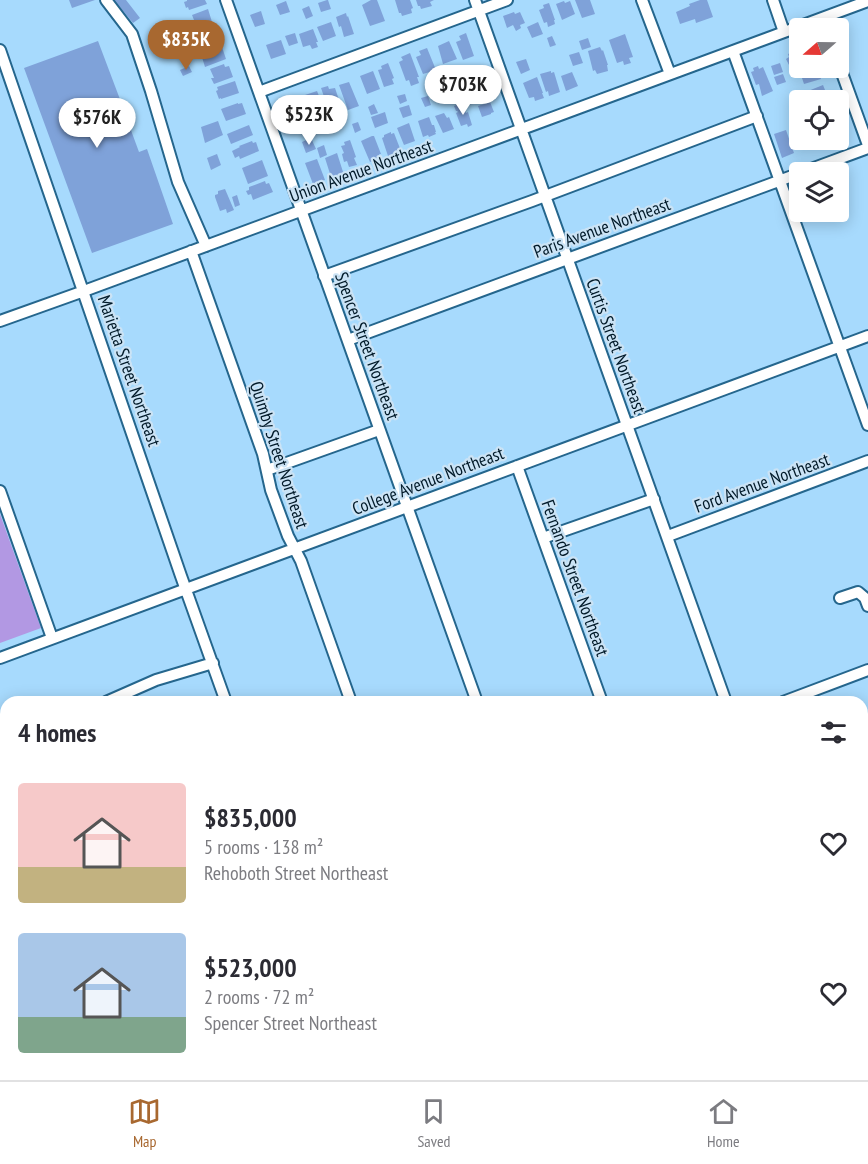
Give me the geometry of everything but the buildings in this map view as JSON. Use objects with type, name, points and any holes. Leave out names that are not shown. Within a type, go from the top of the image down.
[{"type":"street","points":[[105,0],[132,34],[178,182],[206,246]]},
{"type":"street","name":"Spencer Street Northeast","points":[[225,0],[475,696]]},
{"type":"street","points":[[259,92],[477,5],[507,0]]},
{"type":"street","points":[[642,0],[670,74]]},
{"type":"street","points":[[773,0],[784,32]]},
{"type":"street","name":"Union Avenue Northeast","points":[[835,18],[868,1]]},
{"type":"street","name":"Curtis Street Northeast","points":[[477,5],[724,696]]},
{"type":"street","name":"Union Avenue Northeast","points":[[0,321],[789,31]]},
{"type":"street","name":"Marietta Street Northeast","points":[[0,50],[224,696]]},
{"type":"street","points":[[733,51],[868,424]]},
{"type":"street","points":[[844,78],[868,147]]},
{"type":"street","points":[[324,276],[757,116]]},
{"type":"street","name":"Paris Avenue Northeast","points":[[348,340],[868,147]]},
{"type":"street","name":"Quimby Street Northeast","points":[[191,252],[263,454],[271,490],[288,536],[301,561],[349,696]]},
{"type":"street","name":"College Avenue Northeast","points":[[0,658],[868,336]]},
{"type":"street","points":[[267,470],[379,430]]},
{"type":"street","name":"Ford Avenue Northeast","points":[[668,536],[868,461]]},
{"type":"street","name":"Fernando Street Northeast","points":[[517,466],[600,696]]},
{"type":"street","points":[[0,491],[52,638]]},
{"type":"street","points":[[543,538],[654,499]]},
{"type":"street","points":[[840,598],[858,592],[865,598],[868,606]]},
{"type":"street","points":[[120,696],[156,680],[213,663]]},
{"type":"street","points":[[799,696],[868,670]]},
{"type":"shaded area","points":[[0,514],[41,628],[0,643]]}]
